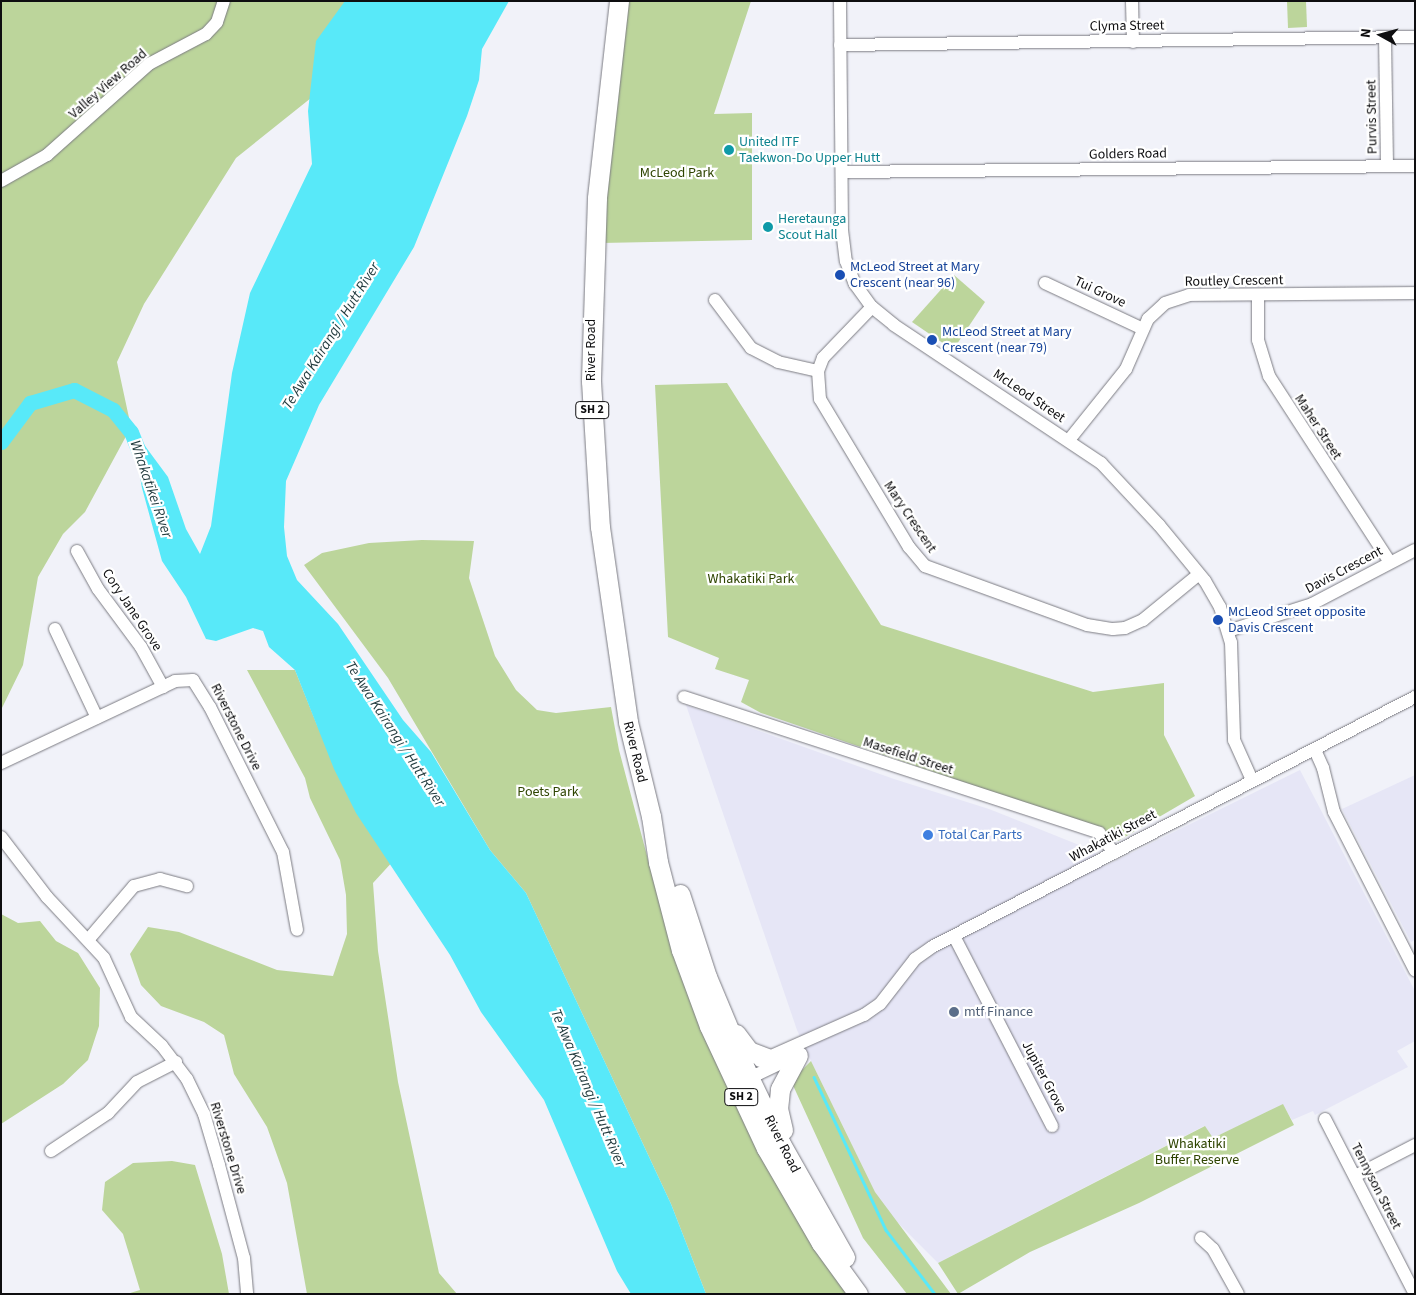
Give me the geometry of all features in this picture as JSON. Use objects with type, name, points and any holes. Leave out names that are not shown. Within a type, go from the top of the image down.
[{"type":"highway","name":"River Road","points":[[619,1],[594,236],[590,340],[592,423],[600,527],[618,672],[651,816],[658,862],[681,950],[733,1080],[786,1183],[845,1265],[870,1294]]},
{"type":"highway","name":"River Road","points":[[651,816],[698,949],[748,1075],[748,1093],[845,1265],[858,1294]]},
{"type":"highway","points":[[674,918],[734,1063],[740,1072],[748,1075]]},
{"type":"highway","points":[[698,949],[742,1044],[749,1051],[767,1058]]},
{"type":"highway","points":[[798,1054],[780,1089],[780,1120],[845,1265]]},
{"type":"street","name":"Valley View Road","points":[[1,181],[47,155],[149,64],[206,34],[216,22],[224,1]]},
{"type":"street","name":"McLeod Street","points":[[840,1],[844,253],[855,284],[872,307],[1069,440],[1119,479],[1199,574],[1220,607],[1228,631],[1234,673],[1234,740],[1252,780]]},
{"type":"street","points":[[1132,1],[1133,42]]},
{"type":"street","name":"Purvis Street","points":[[1385,37],[1387,166]]},
{"type":"street","name":"Clyma Street","points":[[840,45],[1415,37]]},
{"type":"street","name":"Golders Road","points":[[842,172],[1415,166]]},
{"type":"street","name":"Tui Grove","points":[[1045,283],[1143,329]]},
{"type":"street","name":"Routley Crescent","points":[[1069,440],[1126,369],[1143,329],[1154,311],[1177,297],[1415,294]]},
{"type":"street","name":"Maher Street","points":[[1258,296],[1258,340],[1269,376],[1390,562]]},
{"type":"street","points":[[715,300],[751,348],[778,362],[818,371],[832,345],[872,307]]},
{"type":"street","name":"Mary Crescent","points":[[818,371],[820,399],[828,417],[909,547],[932,570],[1087,625],[1113,629],[1125,628],[1143,620],[1199,574]]},
{"type":"street","name":"Davis Crescent","points":[[1228,631],[1288,614],[1415,550]]},
{"type":"street","name":"Cory Jane Grove","points":[[77,551],[94,582],[141,647],[163,687]]},
{"type":"street","points":[[55,629],[97,718]]},
{"type":"street","name":"Riverstone Drive","points":[[1,763],[163,687],[188,679],[202,692],[283,852],[297,930]]},
{"type":"street","name":"Masefield Street","points":[[684,697],[1099,833],[1114,853]]},
{"type":"street","name":"Whakatiki Street","points":[[748,1075],[758,1074],[798,1054],[880,1004],[919,956],[954,936],[1415,697]]},
{"type":"street","points":[[1315,750],[1323,768],[1334,812],[1415,970]]},
{"type":"street","name":"Riverstone Drive","points":[[1,837],[47,897],[88,940],[110,967],[131,1017],[176,1062],[204,1114],[244,1258],[247,1294]]},
{"type":"street","points":[[88,940],[134,886],[160,879],[187,886]]},
{"type":"street","name":"Jupiter Grove","points":[[954,936],[1052,1126]]},
{"type":"street","name":"Whakatiki Street","points":[[748,1075],[753,1064],[844,1026]]},
{"type":"street","points":[[51,1151],[108,1113],[138,1082],[176,1062]]},
{"type":"street","name":"Tennyson Street","points":[[1325,1119],[1415,1294]]},
{"type":"street","points":[[1355,1176],[1415,1145]]},
{"type":"street","points":[[1202,1238],[1213,1249],[1238,1294]]},
{"type":"shaded area","points":[[686,705],[894,779],[989,809],[1094,851],[1105,866],[1300,770],[1415,991],[1415,1041],[1397,1051],[1408,1067],[1315,1115],[1313,1111],[1292,1120],[1283,1105],[1213,1138],[1204,1126],[938,1263],[882,1207],[797,1030]]},
{"type":"shaded area","points":[[1415,775],[1415,940],[1411,942],[1342,809]]},
{"type":"green space","points":[[1,1],[346,1],[316,94],[236,158],[144,304],[117,362],[131,427],[85,512],[63,534],[38,577],[23,665],[1,710]]},
{"type":"green space","name":"McLeod Park","points":[[628,1],[751,1],[714,114],[752,113],[752,240],[601,243]]},
{"type":"green space","points":[[1287,1],[1306,1],[1307,27],[1288,28]]},
{"type":"green space","points":[[954,275],[985,302],[953,350],[912,322]]},
{"type":"green space","name":"Whakatiki Park","points":[[727,383],[881,625],[1093,692],[1164,683],[1164,735],[1195,796],[1118,841],[1109,832],[761,713],[741,702],[749,680],[715,669],[719,658],[668,637],[655,385]]},
{"type":"green space","name":"Poets Park","points":[[422,540],[474,541],[469,578],[495,656],[516,690],[537,710],[556,713],[611,707],[619,750],[655,886],[847,1294],[706,1294],[671,1204],[526,893],[490,850],[388,678],[304,565],[322,553],[369,543]]},
{"type":"green space","points":[[247,670],[295,670],[317,725],[395,859],[373,883],[378,951],[398,1082],[439,1273],[457,1294],[307,1294],[287,1183],[267,1127],[234,1074],[224,1035],[204,1022],[161,1006],[141,985],[130,954],[148,927],[179,932],[277,970],[333,976],[347,934],[346,895],[340,860],[310,798],[305,778]]},
{"type":"green space","points":[[1,914],[18,923],[40,921],[56,941],[78,953],[100,988],[99,1026],[88,1060],[63,1084],[1,1124]]},
{"type":"green space","points":[[811,1061],[875,1192],[951,1294],[907,1294],[863,1238],[791,1081]]},
{"type":"green space","name":"Whakatiki Buffer Reserve","points":[[1283,1104],[1294,1125],[1139,1203],[1030,1252],[958,1294],[938,1263],[1205,1126],[1213,1138]]},
{"type":"green space","points":[[172,1161],[195,1165],[222,1254],[229,1294],[127,1294],[140,1290],[123,1234],[102,1210],[105,1182],[133,1163]]},
{"type":"water","name":"Te Awa Kairangi / Hutt River","points":[[345,1],[509,1],[482,49],[479,80],[467,116],[414,247],[319,405],[286,481],[284,527],[287,556],[297,580],[338,624],[403,720],[431,752],[490,850],[526,893],[671,1204],[706,1294],[631,1294],[617,1271],[544,1100],[481,1012],[450,955],[356,813],[334,769],[295,670],[269,647],[263,631],[253,628],[216,641],[206,639],[186,597],[162,561],[142,488],[131,427],[168,477],[186,529],[200,554],[211,526],[232,373],[250,293],[312,164],[308,111],[316,41]]},
{"type":"waterway","name":"Whakatīkei River","points":[[1,442],[30,403],[74,390],[113,410],[131,432],[140,454]]},
{"type":"waterway","points":[[814,1077],[886,1230],[935,1294]]},
{"type":"place","name":"United ITF Taekwon-Do Upper Hutt","points":[[729,150]]},
{"type":"place","name":"Heretaunga Scout Hall","points":[[768,227]]},
{"type":"place","name":"McLeod Street at Mary Crescent (near 96)","points":[[840,275]]},
{"type":"place","name":"McLeod Street at Mary Crescent (near 79)","points":[[932,340]]},
{"type":"place","name":"McLeod Street opposite Davis Crescent","points":[[1218,620]]},
{"type":"place","name":"Total Car Parts","points":[[928,835]]},
{"type":"place","name":"mtf Finance","points":[[954,1012]]}]
